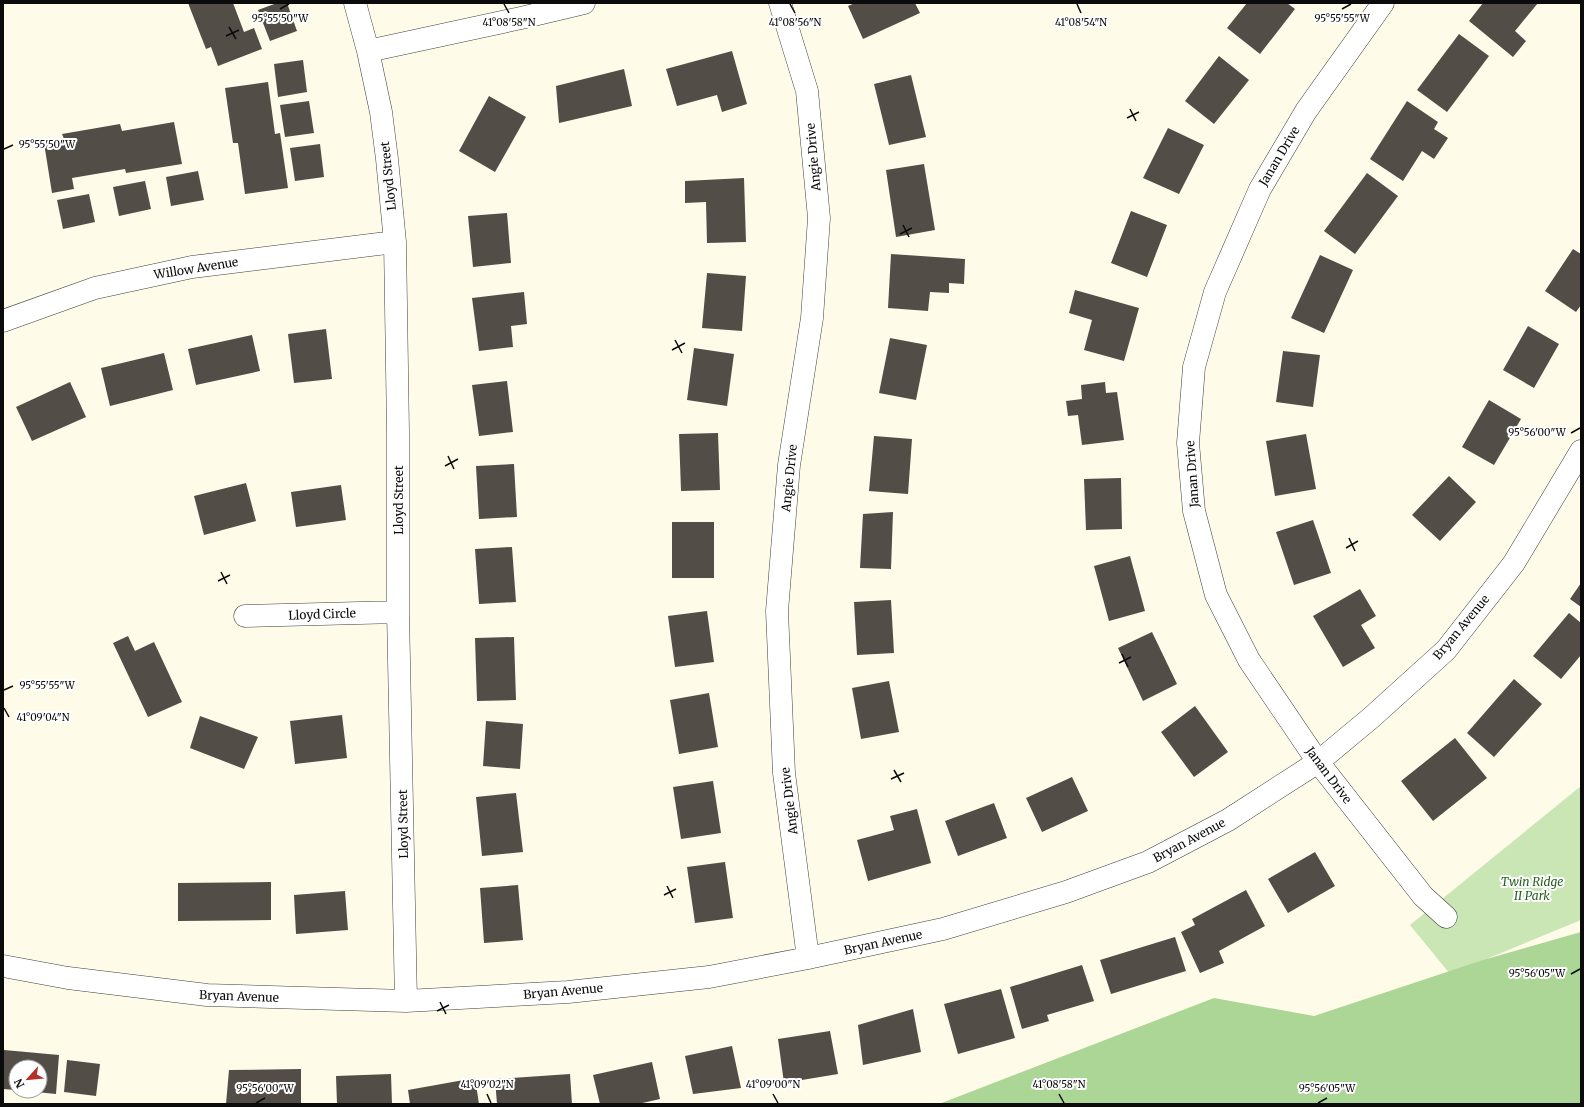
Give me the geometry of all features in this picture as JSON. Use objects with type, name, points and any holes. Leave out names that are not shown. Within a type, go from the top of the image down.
[{"type":"street","name":"Lloyd Street","points":[[355,3],[368,51],[381,112],[395,242],[398,431],[398,612],[406,1001]]},
{"type":"street","points":[[368,51],[584,3]]},
{"type":"street","name":"Angie Drive","points":[[780,3],[807,91],[819,218],[812,318],[789,465],[777,611],[784,773],[808,958]]},
{"type":"street","name":"Janan Drive","points":[[1383,3],[1306,111],[1260,189],[1215,292],[1194,367],[1188,444],[1194,511],[1216,595],[1249,660],[1318,762],[1423,896],[1446,917]]},
{"type":"street","name":"Willow Avenue","points":[[3,321],[95,288],[192,267],[395,242]]},
{"type":"street","name":"Bryan Avenue","points":[[3,966],[68,978],[207,995],[406,1001],[575,991],[709,977],[808,958],[943,929],[1066,892],[1148,862],[1228,820],[1318,762],[1372,717],[1446,650],[1514,563],[1581,451]]},
{"type":"street","name":"Lloyd Circle","points":[[245,616],[398,612]]},
{"type":"green space","name":"Twin Ridge II Park","points":[[1581,786],[1581,920],[1450,974],[1410,925]]},
{"type":"green space","points":[[1581,932],[1581,1104],[939,1104],[1214,998],[1314,1016],[1483,960]]},
{"type":"building","points":[[188,3],[233,3],[244,32],[254,28],[262,49],[218,66],[211,47],[206,49]]},
{"type":"building","points":[[277,3],[287,3],[297,31],[270,41],[258,10]]},
{"type":"building","points":[[855,3],[915,3],[920,13],[863,39],[848,6]]},
{"type":"building","points":[[1247,3],[1287,3],[1295,9],[1260,54],[1227,28]]},
{"type":"building","points":[[1483,3],[1538,3],[1515,31],[1526,41],[1513,57],[1469,21]]},
{"type":"building","points":[[1459,34],[1489,56],[1447,112],[1417,90]]},
{"type":"building","points":[[732,51],[747,104],[722,112],[717,95],[677,106],[666,69]]},
{"type":"building","points":[[1219,56],[1249,80],[1214,124],[1185,101]]},
{"type":"building","points":[[303,60],[307,92],[278,97],[274,64]]},
{"type":"building","points":[[624,69],[632,106],[559,123],[556,86]]},
{"type":"building","points":[[911,75],[926,137],[889,145],[874,84]]},
{"type":"building","points":[[268,82],[275,134],[280,133],[288,188],[245,194],[238,143],[233,143],[225,88]]},
{"type":"building","points":[[489,96],[526,117],[495,172],[459,151]]},
{"type":"building","points":[[309,101],[314,133],[285,137],[280,105]]},
{"type":"building","points":[[1407,101],[1438,122],[1434,129],[1448,138],[1434,159],[1422,151],[1403,181],[1370,159]]},
{"type":"building","points":[[174,122],[182,164],[126,173],[125,169],[72,178],[74,189],[52,193],[44,143],[64,139],[62,134],[120,124],[122,131]]},
{"type":"building","points":[[1168,128],[1204,145],[1179,194],[1143,178]]},
{"type":"building","points":[[320,144],[324,177],[295,181],[290,148]]},
{"type":"building","points":[[924,164],[935,230],[896,237],[886,170]]},
{"type":"building","points":[[198,171],[204,200],[171,206],[166,177]]},
{"type":"building","points":[[1367,173],[1398,196],[1355,254],[1324,231]]},
{"type":"building","points":[[744,178],[746,242],[707,243],[706,202],[685,203],[685,181]]},
{"type":"building","points":[[145,181],[151,209],[119,216],[113,187]]},
{"type":"building","points":[[89,194],[95,222],[63,229],[57,200]]},
{"type":"building","points":[[1131,211],[1167,225],[1147,277],[1111,263]]},
{"type":"building","points":[[507,213],[511,263],[473,267],[468,216]]},
{"type":"building","points":[[1573,249],[1581,254],[1581,305],[1576,312],[1545,291]]},
{"type":"building","points":[[891,254],[965,259],[964,284],[949,283],[949,293],[930,292],[928,311],[888,308]]},
{"type":"building","points":[[1320,255],[1353,270],[1324,333],[1291,318]]},
{"type":"building","points":[[707,273],[746,276],[742,331],[702,328]]},
{"type":"building","points":[[1075,290],[1139,308],[1124,361],[1084,350],[1092,320],[1069,313]]},
{"type":"building","points":[[524,292],[527,324],[511,326],[513,347],[479,351],[472,298]]},
{"type":"building","points":[[1528,326],[1559,344],[1534,388],[1503,370]]},
{"type":"building","points":[[326,329],[332,379],[294,383],[288,334]]},
{"type":"building","points":[[252,335],[260,371],[196,385],[188,349]]},
{"type":"building","points":[[890,338],[927,345],[916,400],[879,393]]},
{"type":"building","points":[[694,348],[734,354],[727,406],[687,400]]},
{"type":"building","points":[[1283,351],[1320,355],[1313,407],[1276,402]]},
{"type":"building","points":[[164,353],[173,390],[110,406],[101,368]]},
{"type":"building","points":[[507,381],[513,432],[479,436],[472,385]]},
{"type":"building","points":[[70,382],[86,417],[32,441],[16,407]]},
{"type":"building","points":[[1105,382],[1106,393],[1117,392],[1124,440],[1082,445],[1078,415],[1068,416],[1066,401],[1082,399],[1081,385]]},
{"type":"building","points":[[1489,400],[1521,419],[1494,465],[1462,447]]},
{"type":"building","points":[[718,433],[720,490],[681,491],[679,434]]},
{"type":"building","points":[[1306,434],[1316,489],[1275,496],[1266,441]]},
{"type":"building","points":[[874,436],[912,439],[908,494],[869,491]]},
{"type":"building","points":[[514,464],[517,517],[479,519],[476,466]]},
{"type":"building","points":[[1449,476],[1476,502],[1440,541],[1412,515]]},
{"type":"building","points":[[1121,478],[1122,529],[1086,530],[1084,479]]},
{"type":"building","points":[[246,483],[256,521],[204,535],[194,496]]},
{"type":"building","points":[[341,485],[346,520],[296,527],[291,492]]},
{"type":"building","points":[[893,512],[891,569],[860,568],[863,514]]},
{"type":"building","points":[[1313,520],[1331,573],[1294,585],[1276,532]]},
{"type":"building","points":[[672,522],[714,522],[714,578],[672,578]]},
{"type":"building","points":[[512,547],[516,602],[479,604],[475,549]]},
{"type":"building","points":[[1130,556],[1145,611],[1109,621],[1094,566]]},
{"type":"building","points":[[1581,583],[1581,607],[1570,599]]},
{"type":"building","points":[[1360,589],[1376,616],[1361,625],[1375,648],[1343,667],[1313,616]]},
{"type":"building","points":[[891,600],[894,653],[857,655],[854,602]]},
{"type":"building","points":[[707,611],[714,662],[675,667],[668,616]]},
{"type":"building","points":[[1569,613],[1581,623],[1581,655],[1561,679],[1533,656]]},
{"type":"building","points":[[1152,632],[1177,684],[1143,701],[1118,648]]},
{"type":"building","points":[[128,636],[135,651],[154,642],[182,702],[148,717],[113,643]]},
{"type":"building","points":[[514,637],[516,700],[477,701],[475,638]]},
{"type":"building","points":[[1514,679],[1542,704],[1494,757],[1467,733]]},
{"type":"building","points":[[889,681],[899,732],[861,739],[852,688]]},
{"type":"building","points":[[709,693],[718,747],[679,754],[670,700]]},
{"type":"building","points":[[1195,706],[1228,752],[1194,777],[1161,732]]},
{"type":"building","points":[[342,715],[347,758],[295,764],[290,721]]},
{"type":"building","points":[[200,716],[258,737],[244,769],[190,748]]},
{"type":"building","points":[[486,721],[523,724],[520,769],[483,766]]},
{"type":"building","points":[[1455,738],[1487,778],[1433,821],[1401,781]]},
{"type":"building","points":[[1072,777],[1088,811],[1042,832],[1026,798]]},
{"type":"building","points":[[713,781],[721,833],[681,839],[673,787]]},
{"type":"building","points":[[516,793],[523,852],[482,856],[476,797]]},
{"type":"building","points":[[994,803],[1007,838],[958,856],[945,821]]},
{"type":"building","points":[[917,809],[931,863],[868,881],[857,840],[894,830],[890,816]]},
{"type":"building","points":[[1315,852],[1335,886],[1288,913],[1268,879]]},
{"type":"building","points":[[725,862],[733,918],[695,923],[687,867]]},
{"type":"building","points":[[271,882],[271,920],[178,921],[178,883]]},
{"type":"building","points":[[518,885],[523,940],[484,943],[480,888]]},
{"type":"building","points":[[1246,890],[1265,926],[1219,951],[1224,963],[1200,973],[1181,932],[1195,925],[1192,919]]},
{"type":"building","points":[[345,891],[348,930],[296,934],[294,895]]},
{"type":"building","points":[[1175,937],[1186,971],[1111,994],[1100,960]]},
{"type":"building","points":[[1082,965],[1094,1001],[1047,1015],[1049,1021],[1022,1029],[1010,987]]},
{"type":"building","points":[[1001,989],[1015,1038],[958,1054],[944,1004]]},
{"type":"building","points":[[913,1009],[921,1052],[863,1065],[858,1025]]},
{"type":"building","points":[[830,1031],[838,1074],[784,1083],[778,1039]]},
{"type":"building","points":[[732,1046],[741,1088],[693,1094],[685,1056]]},
{"type":"building","points":[[4,1050],[59,1055],[56,1094],[48,1093],[48,1059],[8,1059],[8,1089],[3,1089]]},
{"type":"building","points":[[67,1060],[100,1064],[96,1096],[64,1092]]},
{"type":"building","points":[[652,1062],[660,1099],[638,1104],[600,1104],[593,1075]]},
{"type":"building","points":[[301,1069],[301,1104],[226,1104],[229,1070]]},
{"type":"building","points":[[391,1074],[392,1104],[337,1104],[336,1076]]},
{"type":"building","points":[[570,1074],[572,1104],[497,1104],[495,1079]]},
{"type":"building","points":[[475,1078],[479,1104],[410,1104],[408,1090]]}]
